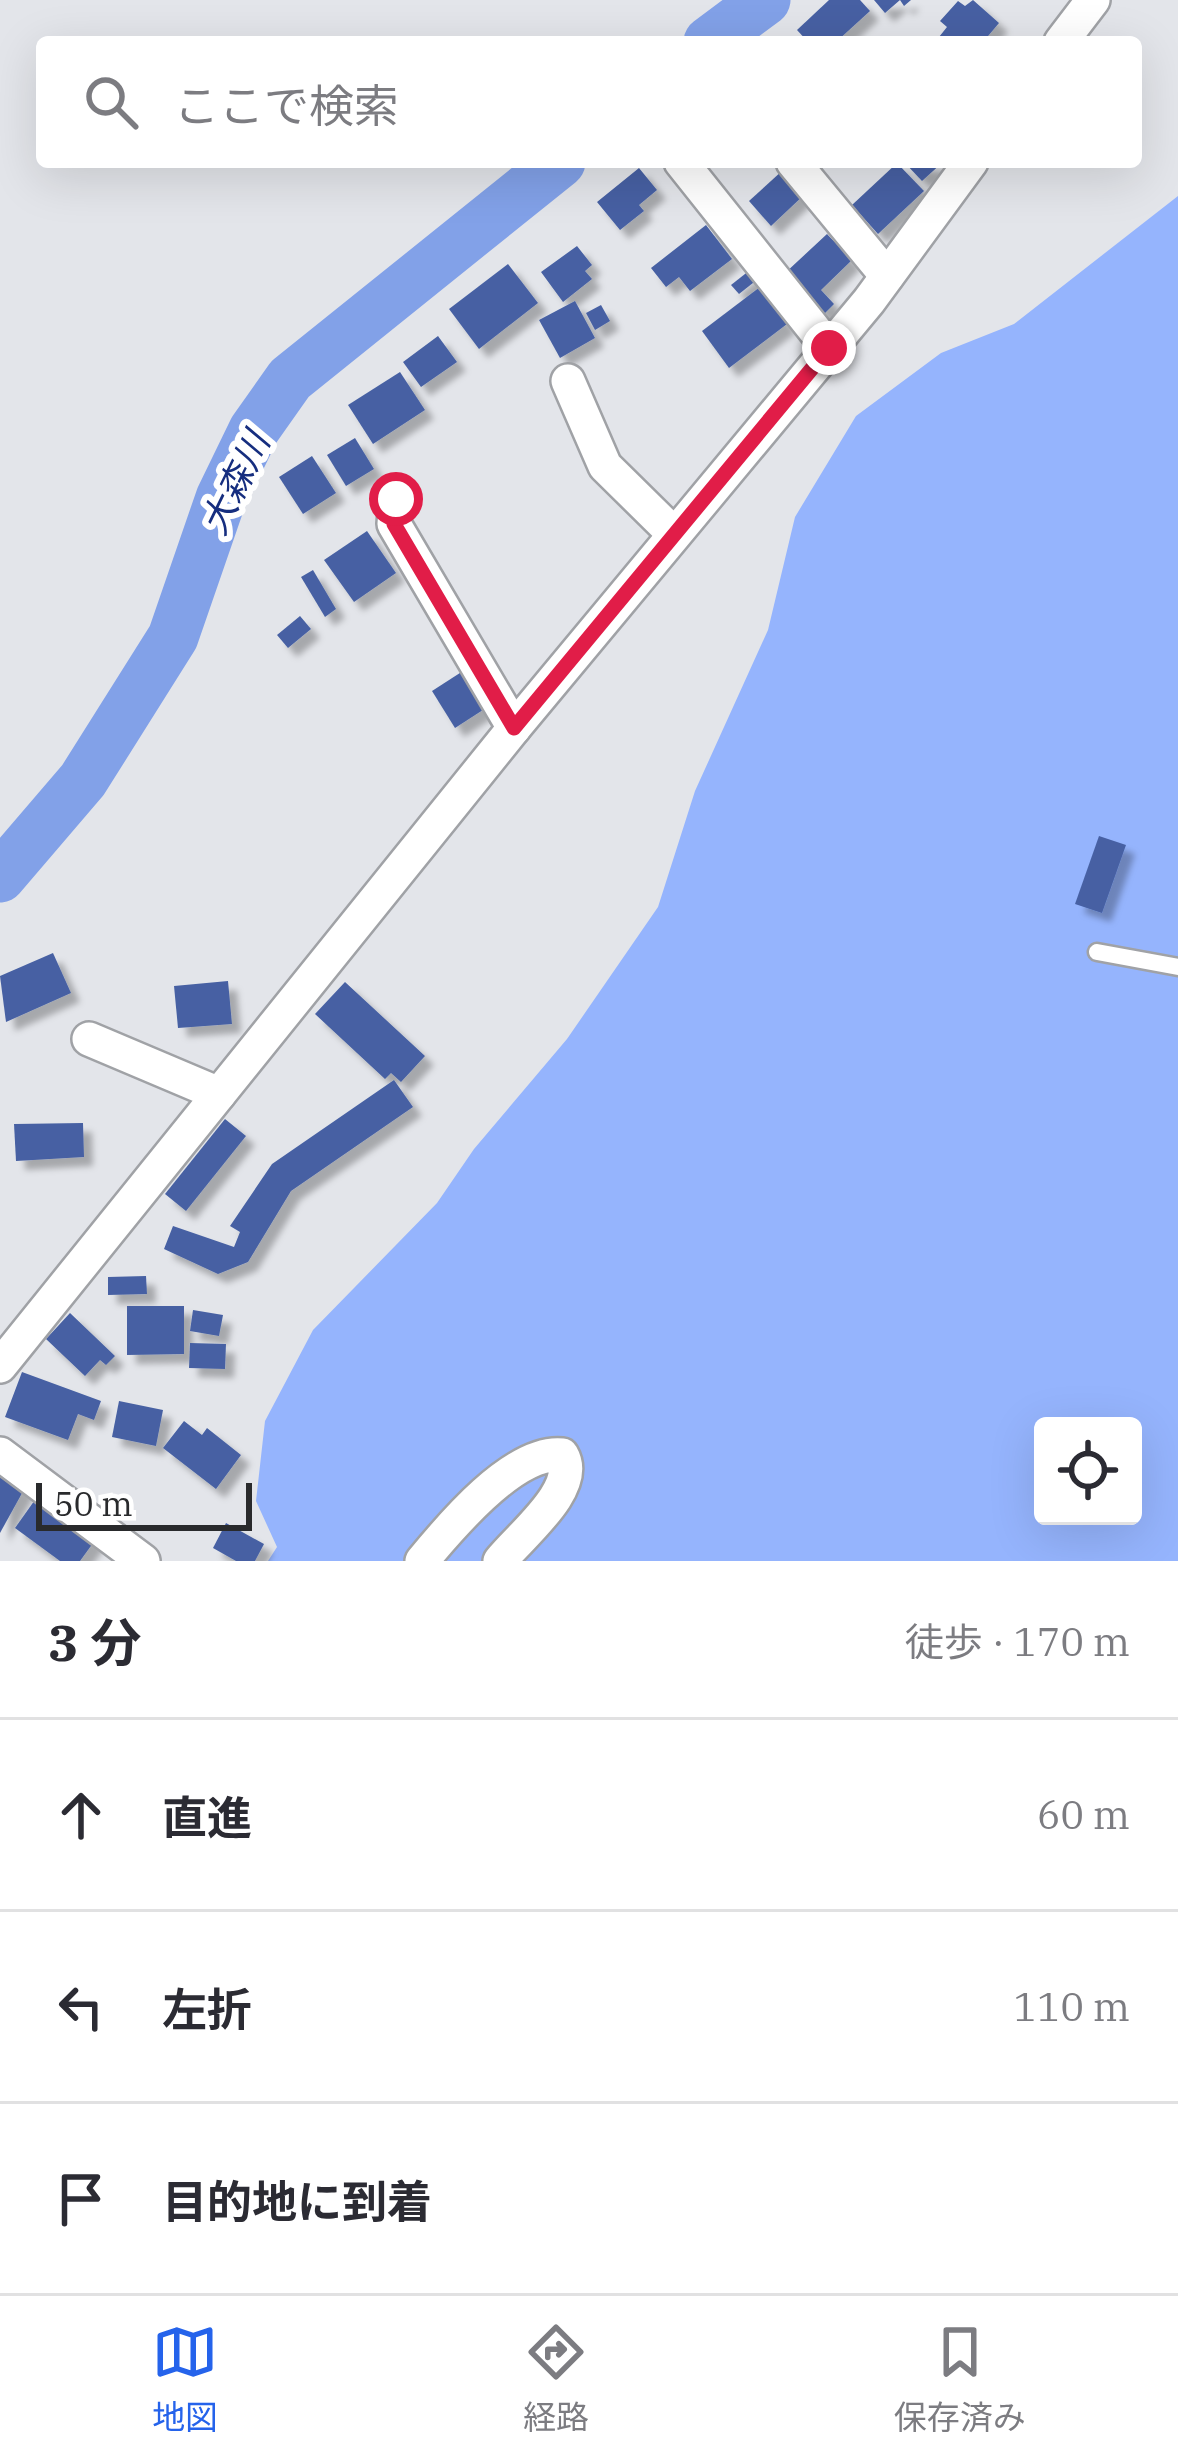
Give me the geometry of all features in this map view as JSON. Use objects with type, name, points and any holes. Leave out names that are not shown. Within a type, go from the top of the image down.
[{"type":"street","points":[[1066,36],[1093,0]]},
{"type":"street","points":[[686,168],[829,348]]},
{"type":"street","points":[[798,168],[887,277]]},
{"type":"street","points":[[0,1366],[514,728],[887,277],[967,168]]},
{"type":"street","points":[[568,381],[605,466],[674,534]]},
{"type":"street","points":[[396,499],[394,524],[514,728]]},
{"type":"street","points":[[89,1039],[219,1094]]},
{"type":"street","points":[[0,1454],[143,1561]]},
{"type":"street","points":[[422,1561],[482,1496],[542,1456],[562,1454],[568,1465],[565,1486],[500,1561]]},
{"type":"lane","points":[[1097,952],[1178,967]]},
{"type":"shaded area","points":[[1178,196],[1178,1561],[268,1561],[277,1547],[256,1501],[265,1421],[313,1330],[437,1203],[474,1149],[567,1039],[658,907],[695,791],[768,630],[795,517],[856,416],[941,353],[1014,324]]},
{"type":"building","points":[[829,0],[860,0],[870,11],[843,36],[802,36],[797,30]]},
{"type":"building","points":[[874,0],[900,0],[885,13]]},
{"type":"building","points":[[973,0],[999,23],[988,36],[940,36],[947,27],[940,21],[958,1],[965,6]]},
{"type":"building","points":[[639,168],[657,190],[639,205],[644,211],[620,230],[597,202]]},
{"type":"building","points":[[892,168],[902,168],[924,191],[878,234],[852,205]]},
{"type":"building","points":[[910,168],[936,168],[922,181]]},
{"type":"building","points":[[783,170],[805,194],[771,226],[749,201]]},
{"type":"building","points":[[706,225],[732,259],[690,291],[679,277],[666,287],[651,268]]},
{"type":"building","points":[[827,234],[852,260],[821,290],[834,304],[823,315],[784,274]]},
{"type":"building","points":[[577,246],[592,265],[585,271],[592,279],[563,302],[541,272]]},
{"type":"building","points":[[508,264],[538,303],[479,349],[449,309]]},
{"type":"building","points":[[750,270],[758,279],[739,294],[731,285]]},
{"type":"building","points":[[760,287],[787,324],[729,368],[702,331]]},
{"type":"building","points":[[575,301],[595,338],[560,358],[539,320]]},
{"type":"building","points":[[601,305],[610,321],[595,330],[586,313]]},
{"type":"building","points":[[438,336],[457,362],[421,387],[403,362]]},
{"type":"building","points":[[400,372],[425,410],[373,444],[348,405]]},
{"type":"building","points":[[355,438],[374,469],[346,486],[327,455]]},
{"type":"building","points":[[312,456],[336,493],[303,514],[279,477]]},
{"type":"building","points":[[367,531],[396,573],[354,602],[324,560]]},
{"type":"building","points":[[313,570],[336,609],[325,617],[301,577]]},
{"type":"building","points":[[300,616],[311,629],[288,648],[277,635]]},
{"type":"building","points":[[463,671],[486,708],[455,728],[432,691]]},
{"type":"building","points":[[1099,836],[1126,845],[1102,913],[1075,904]]},
{"type":"building","points":[[53,953],[71,993],[6,1022],[0,976]]},
{"type":"building","points":[[228,981],[232,1024],[178,1028],[174,986]]},
{"type":"building","points":[[345,982],[425,1056],[401,1082],[391,1073],[385,1079],[315,1014]]},
{"type":"building","points":[[394,1080],[413,1107],[291,1191],[248,1262],[218,1274],[164,1249],[173,1226],[234,1247],[240,1232],[230,1226],[272,1164]]},
{"type":"building","points":[[225,1119],[246,1136],[186,1211],[165,1194]]},
{"type":"building","points":[[83,1123],[84,1157],[16,1161],[14,1124]]},
{"type":"building","points":[[146,1276],[147,1294],[108,1295],[108,1277]]},
{"type":"building","points":[[127,1306],[184,1306],[184,1354],[127,1355]]},
{"type":"building","points":[[193,1310],[223,1315],[219,1336],[190,1331]]},
{"type":"building","points":[[70,1313],[115,1356],[106,1365],[100,1360],[85,1376],[46,1339]]},
{"type":"building","points":[[190,1343],[226,1344],[225,1369],[189,1368]]},
{"type":"building","points":[[22,1372],[101,1401],[94,1420],[78,1414],[68,1440],[5,1417]]},
{"type":"building","points":[[119,1401],[163,1410],[156,1446],[112,1437]]},
{"type":"building","points":[[184,1421],[202,1435],[207,1428],[241,1455],[216,1489],[163,1448]]},
{"type":"building","points":[[0,1472],[26,1486],[0,1533]]},
{"type":"building","points":[[37,1497],[96,1539],[80,1561],[60,1561],[15,1528]]},
{"type":"building","points":[[226,1523],[264,1544],[255,1561],[236,1561],[213,1548]]},
{"type":"waterway","name":"大森川","points":[[717,36],[765,0]]},
{"type":"waterway","name":"大森川","points":[[0,877],[83,780],[173,637],[221,498],[254,430],[290,379],[553,168]]},
{"type":"route","points":[[396,499],[394,524],[514,728],[829,348]]}]
